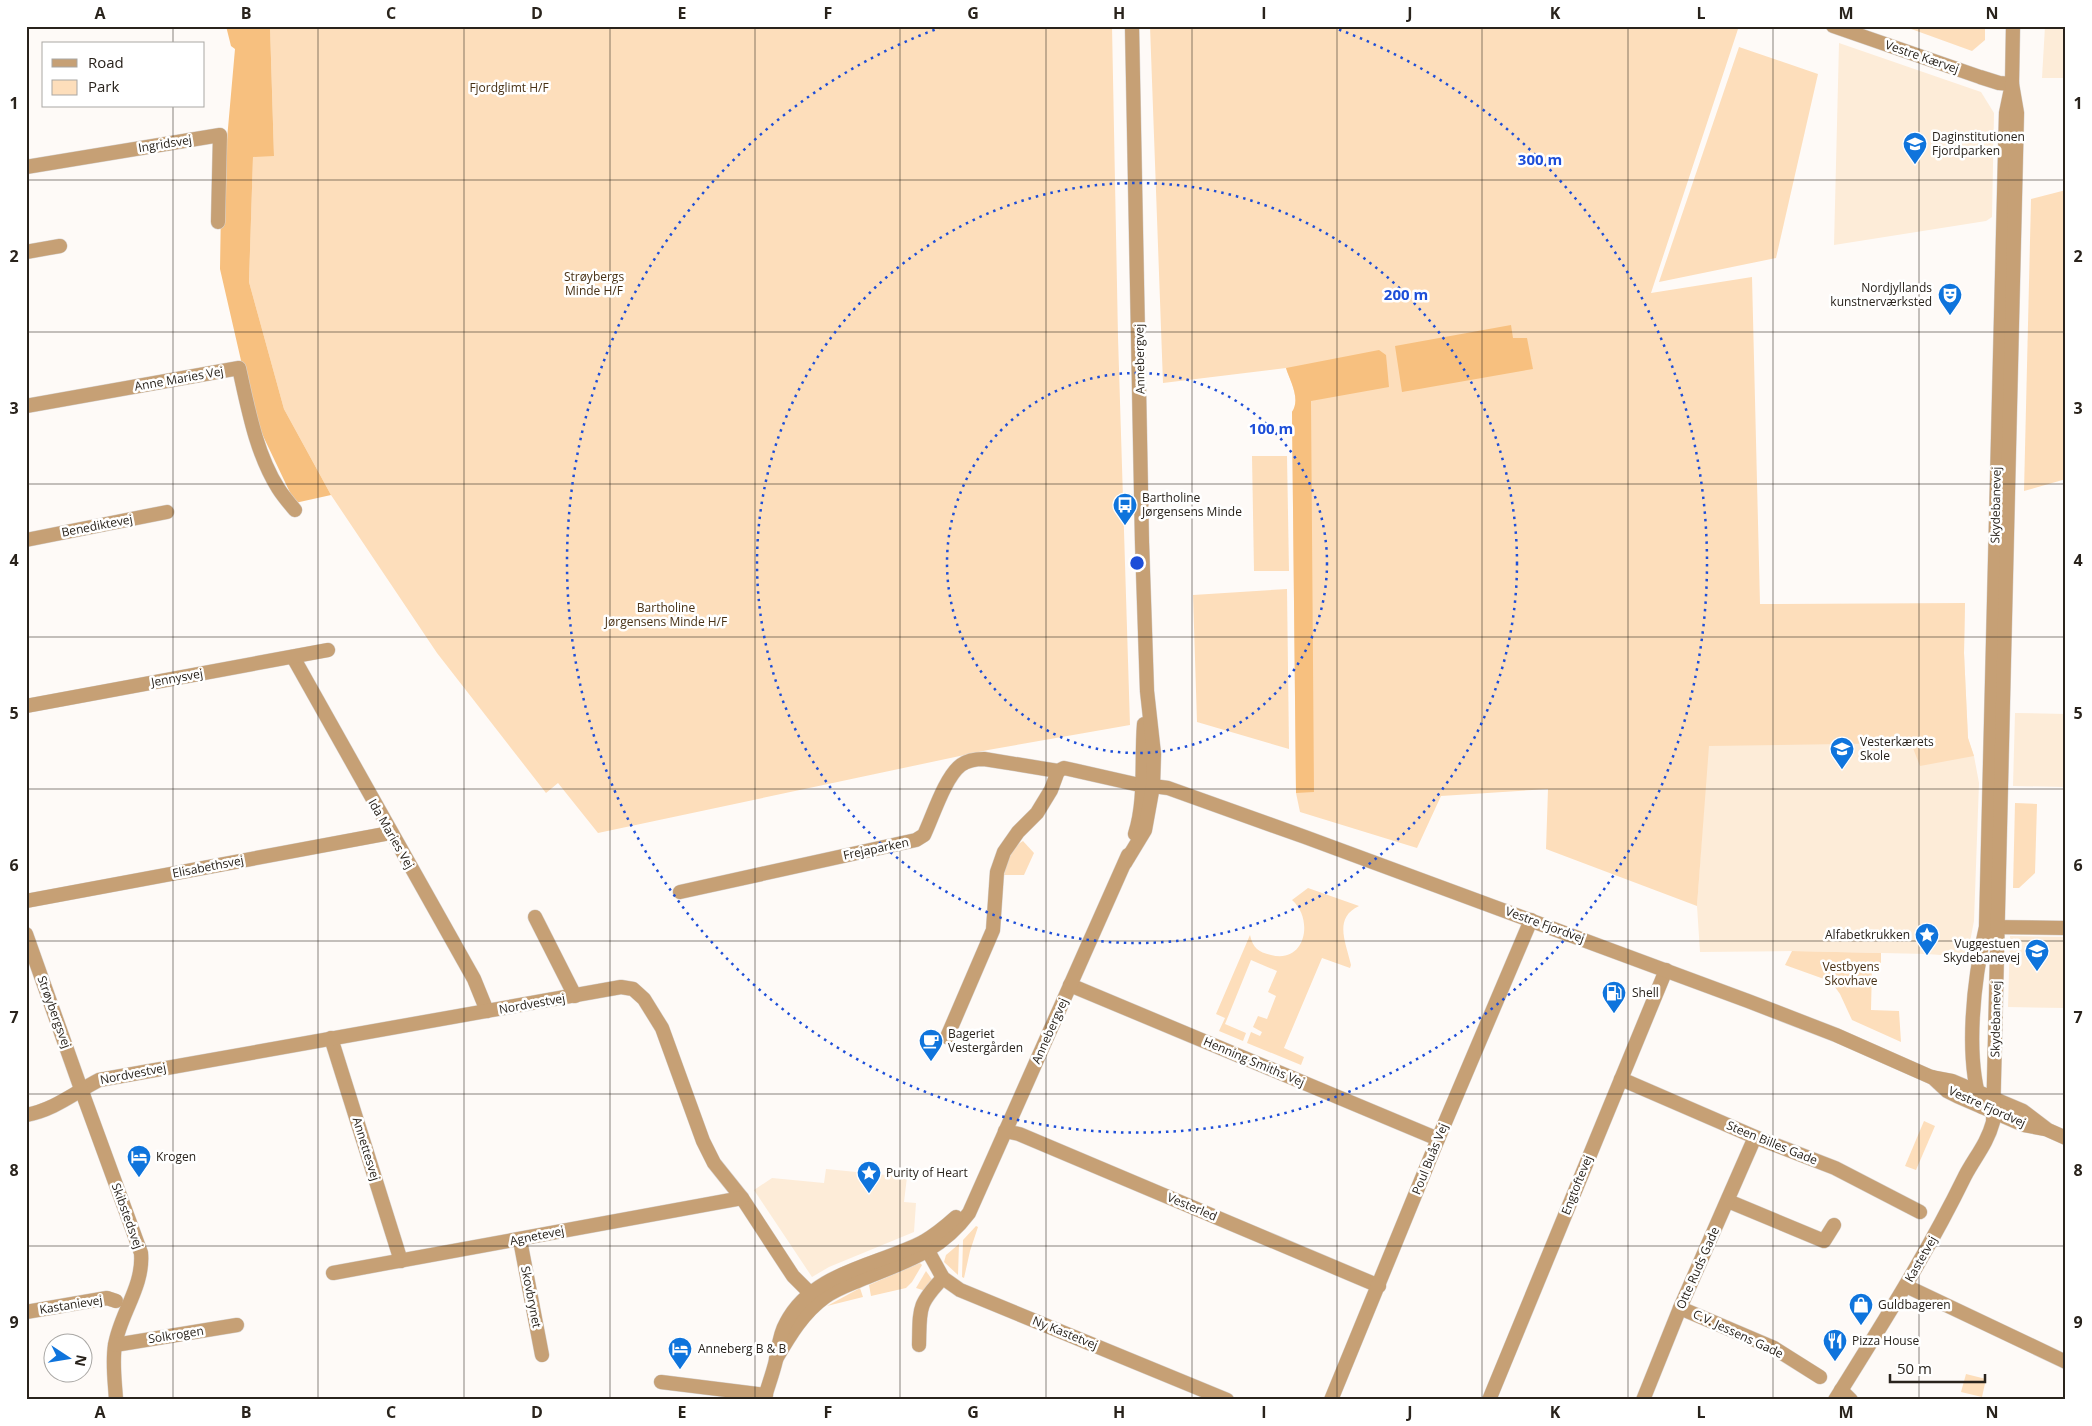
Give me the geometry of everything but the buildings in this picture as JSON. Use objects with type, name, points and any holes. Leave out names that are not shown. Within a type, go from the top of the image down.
[{"type":"street","name":"Annebergvej","points":[[765,1397],[776,1359],[778,1342],[786,1321],[810,1294],[821,1285],[840,1276],[943,1241],[961,1224],[969,1213],[1125,863],[1137,828],[1148,786],[1142,756],[1147,691],[1142,542],[1132,26]]},
{"type":"street","name":"Vestre Kærvej","points":[[1833,26],[1980,77],[1999,83],[2012,84]]},
{"type":"street","name":"Skydebanevej","points":[[1990,1106],[2006,113],[2012,84],[2013,26]]},
{"type":"street","name":"Ingridsvej","points":[[26,167],[220,135],[218,222]]},
{"type":"street","points":[[26,252],[60,246]]},
{"type":"street","name":"Anne Maries Vej","points":[[26,406],[239,368],[265,463],[278,488],[294,510]]},
{"type":"street","name":"Benediktevej","points":[[26,540],[167,512]]},
{"type":"street","name":"Jennysvej","points":[[26,706],[328,650]]},
{"type":"street","name":"Ida Maries Vej","points":[[293,657],[390,833],[474,979],[487,1011]]},
{"type":"street","name":"Frejaparken","points":[[680,892],[916,840],[924,835],[952,775],[962,764],[973,759],[1058,770],[1064,768],[1148,786]]},
{"type":"street","points":[[947,1037],[993,930],[997,872],[1004,852],[1018,832],[1037,813],[1051,790],[1058,770]]},
{"type":"street","name":"Vestre Fjordvej","points":[[1148,786],[1168,788],[1197,798],[1531,920],[1818,1028],[1931,1077],[1952,1081],[1976,1091]]},
{"type":"street","name":"Elisabethsvej","points":[[26,901],[390,833]]},
{"type":"street","points":[[535,917],[574,996]]},
{"type":"street","name":"Poul Buås Vej","points":[[1331,1400],[1438,1139],[1531,920]]},
{"type":"street","name":"Skydebanevej","points":[[1990,1106],[1976,1091],[1973,1065],[1976,979],[1992,927]]},
{"type":"street","points":[[1992,927],[2066,928]]},
{"type":"street","name":"Strøybergsvej","points":[[26,934],[81,1089]]},
{"type":"street","name":"Engtoftevej","points":[[1489,1400],[1666,970]]},
{"type":"street","name":"Henning Smiths Vej","points":[[1070,985],[1438,1139]]},
{"type":"street","name":"Nordvestvej","points":[[26,1115],[58,1105],[98,1080],[620,987],[634,989],[644,999],[662,1028],[703,1141],[714,1163],[742,1198],[793,1276],[810,1294]]},
{"type":"street","name":"Annettesvej","points":[[331,1038],[401,1261]]},
{"type":"street","name":"Vestre Fjordvej","points":[[1931,1077],[1947,1091],[1990,1106],[2024,1125],[2048,1130],[2066,1138]]},
{"type":"street","name":"Steen Billes Gade","points":[[1621,1080],[1755,1137],[1835,1168],[1920,1212]]},
{"type":"street","name":"Skibstedsvej","points":[[81,1089],[140,1253],[142,1265],[115,1345],[116,1400]]},
{"type":"street","name":"Kastetvej","points":[[1842,1397],[1943,1222],[1969,1168],[1986,1144],[1992,1122],[1990,1106]]},
{"type":"street","name":"Vesterled","points":[[1005,1131],[1019,1134],[1379,1286]]},
{"type":"street","name":"Otte Ruds Gade","points":[[1643,1400],[1680,1308],[1755,1137]]},
{"type":"street","name":"Agnetevej","points":[[333,1274],[742,1198]]},
{"type":"street","points":[[1728,1201],[1824,1241],[1834,1225]]},
{"type":"street","name":"Skovbrynet","points":[[520,1240],[542,1355]]},
{"type":"street","name":"Annebergvej","points":[[776,1359],[806,1312],[826,1296],[926,1246]]},
{"type":"street","name":"Ny Kastetvej","points":[[926,1246],[943,1278],[960,1290],[1227,1400]]},
{"type":"street","points":[[919,1345],[920,1312],[926,1296],[943,1278]]},
{"type":"street","points":[[1906,1286],[2066,1362]]},
{"type":"street","name":"Kastanievej","points":[[26,1312],[107,1298],[116,1301]]},
{"type":"street","name":"C.V. Jessens Gade","points":[[1680,1308],[1774,1348],[1820,1377]]},
{"type":"street","name":"Solkrogen","points":[[115,1345],[236,1325]]},
{"type":"street","points":[[662,1382],[765,1397]]},
{"type":"shaded area","points":[[226,26],[270,26],[274,156],[253,157],[249,282],[284,409],[331,495],[295,503],[254,417],[220,269],[221,207],[235,49],[231,46]]},
{"type":"shaded area","points":[[2045,26],[2066,26],[2066,78],[2042,78]]},
{"type":"shaded area","name":"Daginstitutionen Fjordparken","points":[[1839,43],[1981,92],[1994,113],[1992,217],[1986,221],[1834,245]]},
{"type":"shaded area","points":[[1511,325],[1513,338],[1527,338],[1533,369],[1402,392],[1395,346]]},
{"type":"shaded area","points":[[1379,350],[1386,355],[1389,387],[1311,401],[1314,792],[1296,793],[1292,412],[1295,396],[1286,368]]},
{"type":"shaded area","name":"Vesterkærets Skole","points":[[1965,603],[1964,653],[1968,738],[1974,756],[1979,783],[1974,921],[1967,957],[1927,954],[1792,951],[1700,952],[1697,906],[1708,746]]},
{"type":"shaded area","points":[[2015,713],[2066,714],[2066,787],[2013,786]]},
{"type":"shaded area","name":"Vuggestuen Skydebanevej","points":[[2010,936],[2066,937],[2066,1013],[2064,1008],[2008,1007]]},
{"type":"shaded area","points":[[826,1169],[907,1177],[904,1202],[916,1203],[914,1232],[829,1267],[812,1277],[754,1190],[772,1178],[824,1183]]},
{"type":"green space","points":[[270,26],[1112,26],[1118,337],[1130,725],[988,750],[598,833],[558,783],[546,793],[437,653],[331,495],[284,409],[249,282],[253,156],[274,156]]},
{"type":"green space","points":[[1150,26],[1739,26],[1651,293],[1752,277],[1760,604],[1965,603],[1964,653],[1968,738],[1974,756],[1920,766],[1911,743],[1709,746],[1697,906],[1546,849],[1548,789],[1441,796],[1417,848],[1300,812],[1296,793],[1292,412],[1295,396],[1286,368],[1163,383]]},
{"type":"green space","points":[[1903,26],[1985,26],[1985,40],[1972,51]]},
{"type":"green space","points":[[1739,47],[1818,74],[1776,258],[1659,282]]},
{"type":"green space","points":[[2066,190],[2066,479],[2024,491],[2031,199]]},
{"type":"green space","points":[[1252,456],[1287,456],[1289,571],[1254,571]]},
{"type":"green space","points":[[1287,589],[1289,749],[1197,722],[1193,595]]},
{"type":"green space","points":[[2015,803],[2037,804],[2035,873],[2019,888],[2013,888]]},
{"type":"green space","points":[[1023,841],[1034,853],[1024,875],[1004,875],[1010,856]]},
{"type":"green space","points":[[1308,888],[1359,906],[1346,917],[1344,924],[1344,940],[1351,965],[1350,968],[1322,958],[1284,1048],[1304,1057],[1301,1065],[1247,1043],[1251,1032],[1260,1036],[1262,1032],[1253,1027],[1258,1016],[1267,1019],[1276,996],[1268,992],[1277,971],[1251,960],[1225,1024],[1246,1033],[1243,1041],[1219,1031],[1225,1018],[1216,1014],[1250,935],[1257,949],[1271,955],[1283,956],[1292,953],[1299,947],[1303,938],[1303,918],[1299,908],[1292,900]]},
{"type":"green space","name":"Vestbyens Skovhave","points":[[1792,951],[1881,953],[1881,966],[1872,966],[1871,1010],[1899,1011],[1901,1042],[1852,1020],[1840,994],[1835,987],[1824,979],[1785,965]]},
{"type":"green space","points":[[1924,1121],[1935,1126],[1916,1170],[1905,1166]]},
{"type":"green space","points":[[976,1226],[978,1227],[964,1278],[962,1277],[963,1240]]},
{"type":"green space","points":[[959,1244],[958,1275],[944,1262],[946,1255]]},
{"type":"green space","points":[[920,1263],[922,1265],[906,1288],[871,1296],[869,1285]]},
{"type":"green space","points":[[926,1271],[933,1281],[926,1291],[916,1288]]},
{"type":"green space","points":[[860,1288],[863,1297],[827,1306]]},
{"type":"green space","points":[[1966,1374],[1986,1379],[1982,1397],[1961,1392]]},
{"type":"place","name":"Daginstitutionen Fjordparken","points":[[1915,165]]},
{"type":"place","name":"Nordjyllands kunstnerværksted","points":[[1950,316]]},
{"type":"place","name":"Bartholine Jørgensens Minde","points":[[1125,526]]},
{"type":"place","name":"Vesterkærets Skole","points":[[1842,770]]},
{"type":"place","name":"Alfabetkrukken","points":[[1927,956]]},
{"type":"place","name":"Vuggestuen Skydebanevej","points":[[2037,972]]},
{"type":"place","name":"Shell","points":[[1614,1014]]},
{"type":"place","name":"Bageriet Vestergården","points":[[931,1062]]},
{"type":"place","name":"Krogen","points":[[139,1178]]},
{"type":"place","name":"Purity of Heart","points":[[869,1194]]},
{"type":"place","name":"Guldbageren","points":[[1861,1326]]},
{"type":"place","name":"Pizza House","points":[[1835,1362]]},
{"type":"place","name":"Anneberg B & B","points":[[680,1370]]},
{"type":"park label","name":"Fjordglimt H/F","points":[[509,88]]},
{"type":"park label","name":"Strøybergs Minde H/F","points":[[594,284]]},
{"type":"park label","name":"Bartholine Jørgensens Minde H/F","points":[[666,615]]}]
